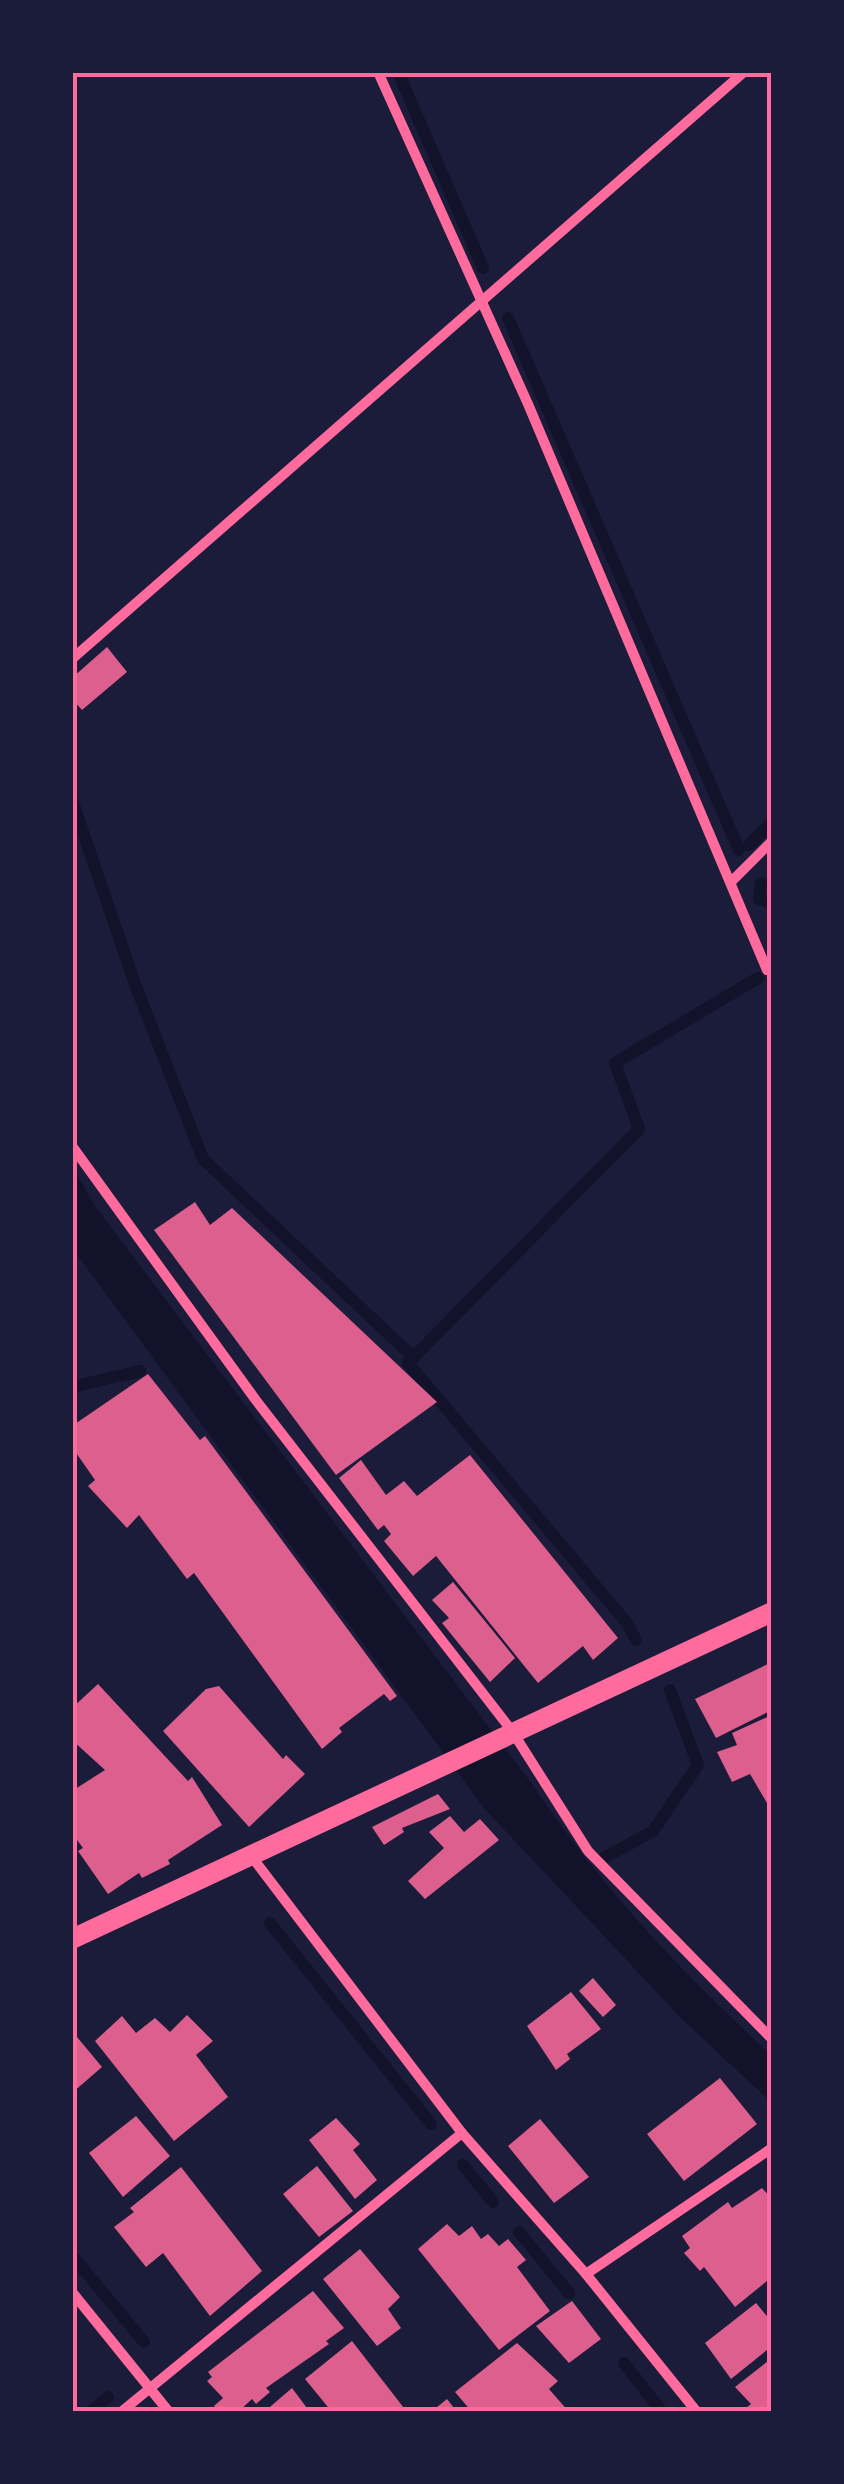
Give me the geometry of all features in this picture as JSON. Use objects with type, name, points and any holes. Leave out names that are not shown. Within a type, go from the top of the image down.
[{"type":"main road","points":[[72,1940],[772,1612]]},
{"type":"street","points":[[378,72],[732,881],[767,970],[772,969]]},
{"type":"street","points":[[72,659],[744,72]]},
{"type":"street","points":[[732,881],[772,841]]},
{"type":"street","points":[[72,1146],[588,1851],[772,2039]]},
{"type":"street","points":[[252,1857],[462,2133],[586,2274],[697,2412]]},
{"type":"street","points":[[120,2412],[462,2133]]},
{"type":"street","points":[[586,2274],[772,2148]]},
{"type":"street","points":[[72,2292],[169,2412]]},
{"type":"shaded area","points":[[73,1168],[97,1209],[585,1858],[674,1960],[771,2055],[771,2102],[681,2018],[484,1808],[73,1249]]},
{"type":"building","points":[[107,647],[127,672],[82,710],[72,699],[72,678]]},
{"type":"building","points":[[195,1202],[210,1225],[232,1208],[437,1402],[336,1475],[154,1230]]},
{"type":"building","points":[[148,1374],[200,1440],[205,1436],[397,1696],[390,1701],[384,1694],[339,1728],[342,1732],[322,1749],[194,1573],[187,1579],[139,1515],[127,1528],[88,1486],[95,1480],[72,1447],[72,1426]]},
{"type":"building","points":[[470,1455],[618,1638],[593,1660],[583,1646],[538,1683],[436,1556],[413,1576],[384,1541],[391,1534],[384,1525],[378,1530],[339,1478],[361,1460],[386,1495],[404,1481],[417,1496]]},
{"type":"building","points":[[453,1582],[515,1658],[490,1682],[442,1623],[449,1618],[432,1600]]},
{"type":"building","points":[[770,1663],[772,1710],[716,1738],[695,1699]]},
{"type":"building","points":[[98,1684],[188,1781],[192,1777],[222,1825],[168,1860],[170,1864],[142,1878],[139,1873],[108,1894],[78,1851],[83,1848],[72,1833],[72,1791],[105,1770],[72,1740],[72,1708]]},
{"type":"building","points":[[219,1686],[283,1759],[286,1755],[305,1774],[249,1827],[163,1731],[206,1689]]},
{"type":"building","points":[[772,1715],[772,1801],[767,1803],[750,1774],[732,1782],[717,1752],[737,1745],[732,1733]]},
{"type":"building","points":[[438,1794],[450,1809],[402,1828],[404,1832],[384,1845],[372,1827]]},
{"type":"building","points":[[450,1816],[464,1832],[480,1819],[499,1840],[425,1899],[408,1881],[444,1848],[429,1832]]},
{"type":"building","points":[[593,1978],[616,2005],[603,2017],[579,1991]]},
{"type":"building","points":[[571,1992],[601,2029],[567,2054],[570,2059],[556,2070],[527,2026]]},
{"type":"building","points":[[187,2015],[213,2041],[196,2055],[228,2097],[174,2141],[95,2041],[122,2016],[136,2033],[155,2018],[170,2032]]},
{"type":"building","points":[[72,2031],[102,2067],[72,2093]]},
{"type":"building","points":[[720,2078],[757,2124],[684,2181],[647,2134]]},
{"type":"building","points":[[136,2116],[170,2156],[123,2197],[89,2153]]},
{"type":"building","points":[[336,2118],[360,2144],[353,2150],[377,2180],[355,2199],[309,2140]]},
{"type":"building","points":[[540,2119],[589,2177],[554,2203],[508,2146]]},
{"type":"building","points":[[317,2166],[353,2211],[319,2237],[283,2194]]},
{"type":"building","points":[[181,2167],[262,2271],[210,2316],[163,2253],[146,2267],[114,2227],[134,2212],[130,2208]]},
{"type":"building","points":[[762,2188],[772,2199],[772,2246],[767,2249],[772,2256],[772,2277],[735,2307],[704,2267],[700,2271],[684,2253],[690,2248],[682,2236],[728,2202],[732,2208]]},
{"type":"building","points":[[447,2224],[459,2236],[472,2226],[481,2239],[488,2234],[499,2246],[508,2239],[526,2260],[517,2267],[550,2311],[499,2350],[418,2249]]},
{"type":"building","points":[[360,2249],[400,2297],[388,2309],[401,2328],[377,2346],[323,2279]]},
{"type":"building","points":[[313,2291],[344,2328],[326,2341],[329,2344],[266,2388],[270,2392],[256,2404],[252,2399],[238,2412],[219,2412],[214,2406],[223,2398],[207,2381],[212,2377],[208,2372]]},
{"type":"building","points":[[572,2301],[601,2339],[569,2363],[536,2326]]},
{"type":"building","points":[[756,2303],[772,2322],[772,2346],[731,2379],[705,2343]]},
{"type":"building","points":[[352,2341],[407,2412],[332,2412],[305,2379]]},
{"type":"building","points":[[517,2343],[558,2381],[549,2389],[569,2412],[472,2412],[455,2392]]},
{"type":"building","points":[[772,2358],[772,2412],[741,2412],[751,2404],[735,2387]]},
{"type":"building","points":[[292,2388],[310,2412],[264,2412]]},
{"type":"building","points":[[447,2399],[457,2412],[431,2412]]},
{"type":"waterway","points":[[398,72],[483,268]]},
{"type":"waterway","points":[[508,318],[739,850]]},
{"type":"waterway","points":[[72,800],[135,984],[203,1159],[414,1358]]},
{"type":"waterway","points":[[749,845],[772,822]]},
{"type":"waterway","points":[[761,883],[759,899],[772,904]]},
{"type":"waterway","points":[[636,1640],[627,1623],[408,1363],[639,1129],[615,1063],[758,978]]},
{"type":"waterway","points":[[72,1387],[140,1371]]},
{"type":"waterway","points":[[604,1858],[653,1831],[698,1765],[670,1690]]},
{"type":"waterway","points":[[270,1923],[431,2124]]},
{"type":"waterway","points":[[463,2165],[493,2202]]},
{"type":"waterway","points":[[519,2232],[569,2293]]},
{"type":"waterway","points":[[74,2258],[144,2342]]},
{"type":"waterway","points":[[624,2363],[662,2412]]},
{"type":"waterway","points":[[90,2412],[108,2397]]}]
